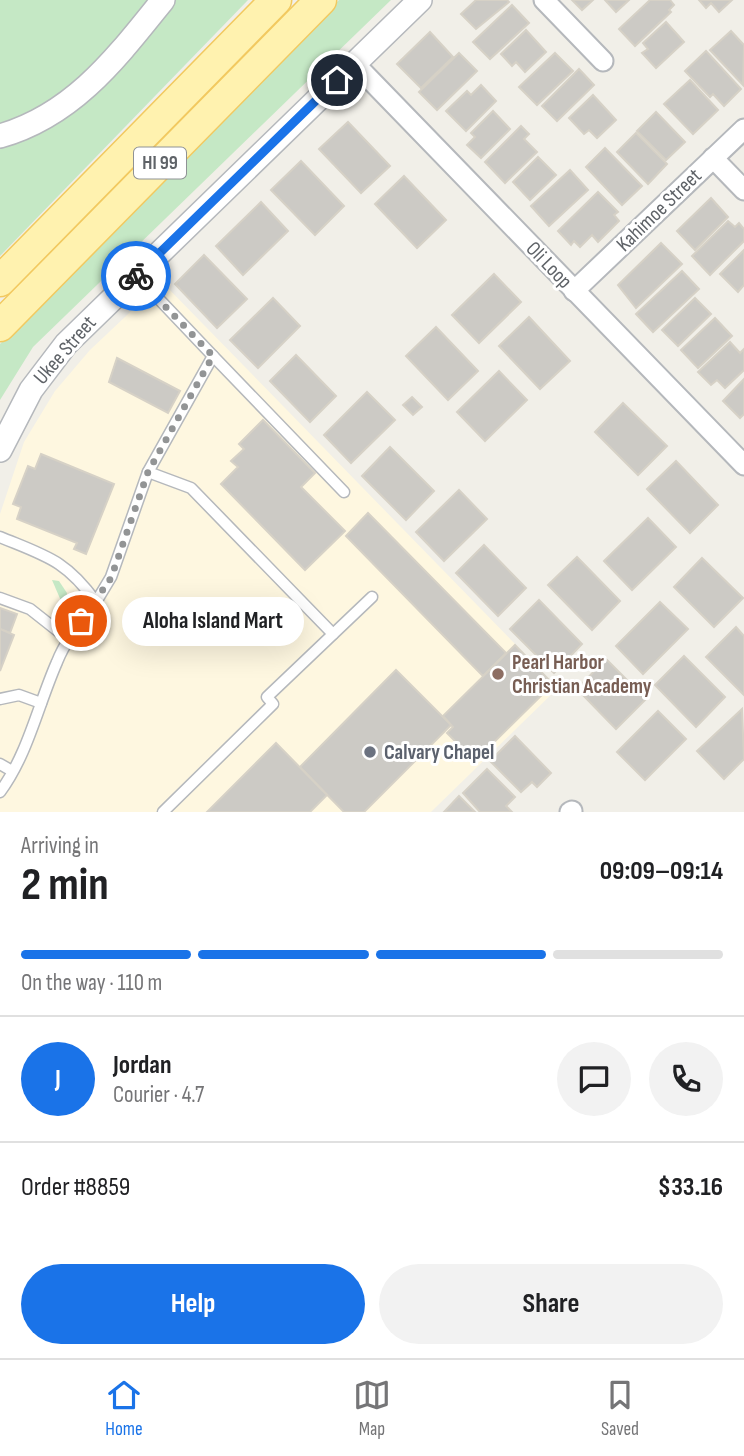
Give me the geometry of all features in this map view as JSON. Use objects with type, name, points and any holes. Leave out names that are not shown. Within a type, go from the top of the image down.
[{"type":"main road","name":"HI 99","points":[[0,281],[276,0]]},
{"type":"main road","name":"HI 99","points":[[0,326],[321,0]]},
{"type":"street","points":[[0,136],[70,103],[111,64],[163,0]]},
{"type":"street","name":"Ukee Street","points":[[0,450],[19,409],[43,372],[66,344],[421,0]]},
{"type":"street","points":[[544,0],[603,61]]},
{"type":"street","name":"Oli Loop","points":[[355,64],[744,465]]},
{"type":"street","name":"Kahimoe Street","points":[[574,291],[744,129]]},
{"type":"street","points":[[713,158],[744,190]]},
{"type":"lane","points":[[136,275],[344,492]]},
{"type":"lane","points":[[0,792],[12,771],[68,639],[111,578],[148,472],[213,356]]},
{"type":"lane","points":[[148,472],[191,488],[333,634]]},
{"type":"lane","points":[[0,537],[59,562],[77,576],[96,602]]},
{"type":"lane","points":[[163,812],[273,704],[267,697],[372,597]]},
{"type":"lane","points":[[0,598],[30,609],[68,639]]},
{"type":"lane","points":[[0,698],[19,695],[41,703]]},
{"type":"lane","points":[[0,764],[12,771]]},
{"type":"shaded area","points":[[162,282],[558,688],[431,812],[0,812],[0,514],[24,442],[55,391],[90,350]]},
{"type":"green space","points":[[0,0],[248,0],[0,256]]},
{"type":"green space","points":[[339,0],[391,0],[33,347],[0,400],[0,344]]},
{"type":"green space","points":[[52,580],[59,581],[67,593],[65,610]]},
{"type":"building","points":[[476,0],[509,2],[476,29],[461,14]]},
{"type":"building","points":[[572,0],[593,0],[582,10]]},
{"type":"building","points":[[605,0],[629,0],[616,12]]},
{"type":"building","points":[[650,0],[670,0],[674,5],[669,10],[671,12],[635,46],[619,29]]},
{"type":"building","points":[[699,0],[732,0],[719,12],[711,3],[706,8]]},
{"type":"building","points":[[512,5],[529,23],[490,59],[473,42]]},
{"type":"building","points":[[666,22],[684,42],[656,68],[642,53],[648,49],[643,43]]},
{"type":"building","points":[[526,30],[546,52],[525,72],[516,62],[512,66],[501,54]]},
{"type":"building","points":[[731,31],[744,45],[743,85],[710,50]]},
{"type":"building","points":[[430,32],[453,57],[421,88],[397,64]]},
{"type":"building","points":[[706,51],[741,89],[724,106],[713,94],[710,97],[685,71]]},
{"type":"building","points":[[459,53],[477,71],[437,110],[419,92]]},
{"type":"building","points":[[555,53],[573,71],[537,105],[519,87]]},
{"type":"building","points":[[579,69],[594,85],[557,121],[542,106]]},
{"type":"building","points":[[690,80],[718,110],[693,134],[664,104]]},
{"type":"building","points":[[481,85],[496,101],[466,131],[446,111],[467,91],[471,95]]},
{"type":"building","points":[[593,95],[616,120],[597,138],[589,130],[584,134],[569,118]]},
{"type":"building","points":[[493,111],[510,129],[481,158],[467,145],[475,137],[471,133]]},
{"type":"building","points":[[656,112],[685,142],[666,160],[637,131]]},
{"type":"building","points":[[348,122],[390,166],[361,193],[319,149]]},
{"type":"building","points":[[521,126],[529,134],[524,139],[537,152],[505,183],[485,162]]},
{"type":"building","points":[[636,133],[667,164],[648,184],[617,152]]},
{"type":"building","points":[[605,148],[642,186],[622,205],[586,167]]},
{"type":"building","points":[[538,157],[556,175],[530,200],[513,182]]},
{"type":"building","points":[[301,161],[344,206],[315,235],[271,190]]},
{"type":"building","points":[[570,170],[588,190],[549,226],[531,206]]},
{"type":"building","points":[[404,176],[446,220],[417,248],[375,204]]},
{"type":"building","points":[[598,192],[618,212],[614,215],[619,221],[598,242],[592,235],[580,247],[574,241],[571,245],[558,231]]},
{"type":"building","points":[[711,198],[728,217],[695,250],[677,231]]},
{"type":"building","points":[[261,202],[288,231],[243,275],[216,246]]},
{"type":"building","points":[[728,221],[735,227],[739,223],[744,229],[744,241],[710,275],[692,256]]},
{"type":"building","points":[[661,243],[682,264],[636,308],[618,285]]},
{"type":"building","points":[[744,250],[744,285],[738,292],[720,274]]},
{"type":"building","points":[[204,255],[247,299],[217,328],[175,284]]},
{"type":"building","points":[[682,271],[699,289],[653,332],[636,314]]},
{"type":"building","points":[[494,274],[521,302],[479,343],[452,315]]},
{"type":"building","points":[[273,298],[300,326],[258,368],[230,340]]},
{"type":"building","points":[[695,298],[711,314],[678,346],[662,330]]},
{"type":"building","points":[[529,317],[570,361],[540,389],[499,346]]},
{"type":"building","points":[[715,318],[732,336],[698,368],[681,350]]},
{"type":"building","points":[[436,327],[478,371],[448,400],[406,356]]},
{"type":"building","points":[[730,342],[740,353],[744,349],[744,370],[725,388],[717,380],[711,385],[698,372]]},
{"type":"building","points":[[296,355],[336,396],[310,422],[270,381]]},
{"type":"building","points":[[117,358],[180,391],[168,413],[109,382]]},
{"type":"building","points":[[499,371],[527,400],[485,441],[457,412]]},
{"type":"building","points":[[744,379],[744,414],[740,418],[723,401]]},
{"type":"building","points":[[367,392],[395,420],[351,463],[324,435]]},
{"type":"building","points":[[412,397],[422,407],[413,415],[403,405]]},
{"type":"building","points":[[623,403],[667,446],[638,475],[595,432]]},
{"type":"building","points":[[263,420],[315,473],[301,487],[345,531],[305,570],[221,484],[238,467],[231,461],[244,449],[239,444]]},
{"type":"building","points":[[390,447],[434,491],[406,520],[362,476]]},
{"type":"building","points":[[41,454],[114,484],[86,554],[74,549],[77,543],[17,519],[21,507],[13,504],[28,466],[35,469]]},
{"type":"building","points":[[676,461],[718,505],[690,533],[647,489]]},
{"type":"building","points":[[459,490],[487,519],[444,561],[416,532]]},
{"type":"building","points":[[368,513],[506,653],[483,676],[346,536]]},
{"type":"building","points":[[648,518],[676,547],[632,590],[604,561]]},
{"type":"building","points":[[484,545],[526,588],[498,616],[456,573]]},
{"type":"building","points":[[577,557],[620,601],[592,630],[548,585]]},
{"type":"building","points":[[702,558],[743,598],[714,627],[674,587]]},
{"type":"building","points":[[539,600],[582,644],[554,673],[510,629]]},
{"type":"building","points":[[660,602],[688,629],[643,674],[616,646]]},
{"type":"building","points":[[0,608],[17,614],[10,633],[0,629]]},
{"type":"building","points":[[736,627],[744,636],[744,695],[706,657]]},
{"type":"building","points":[[0,629],[14,635],[0,671]]},
{"type":"building","points":[[515,645],[553,684],[481,755],[472,746],[466,752],[447,733],[453,727],[443,716]]},
{"type":"building","points":[[684,656],[725,697],[696,727],[655,685]]},
{"type":"building","points":[[606,659],[646,699],[616,729],[577,689]]},
{"type":"building","name":"Calvary Chapel","points":[[396,670],[451,725],[364,812],[344,812],[300,767]]},
{"type":"building","points":[[742,709],[744,759],[724,779],[697,751]]},
{"type":"building","points":[[658,711],[686,739],[645,780],[617,752]]},
{"type":"building","points":[[515,736],[551,773],[537,787],[532,782],[521,792],[490,761]]},
{"type":"building","points":[[276,743],[327,795],[310,812],[207,812]]},
{"type":"building","points":[[487,769],[515,797],[506,806],[512,812],[480,812],[463,793]]},
{"type":"building","points":[[459,796],[475,812],[444,812]]},
{"type":"way so far","points":[[81,621],[111,578],[148,472],[213,356],[136,276]]},
{"type":"place","name":"Aloha Island Mart","points":[[81,621]]},
{"type":"place","name":"Pearl Harbor Christian Academy","points":[[498,674]]},
{"type":"place","name":"Calvary Chapel","points":[[370,752]]},
{"type":"route","points":[[136,276],[337,80]]}]
